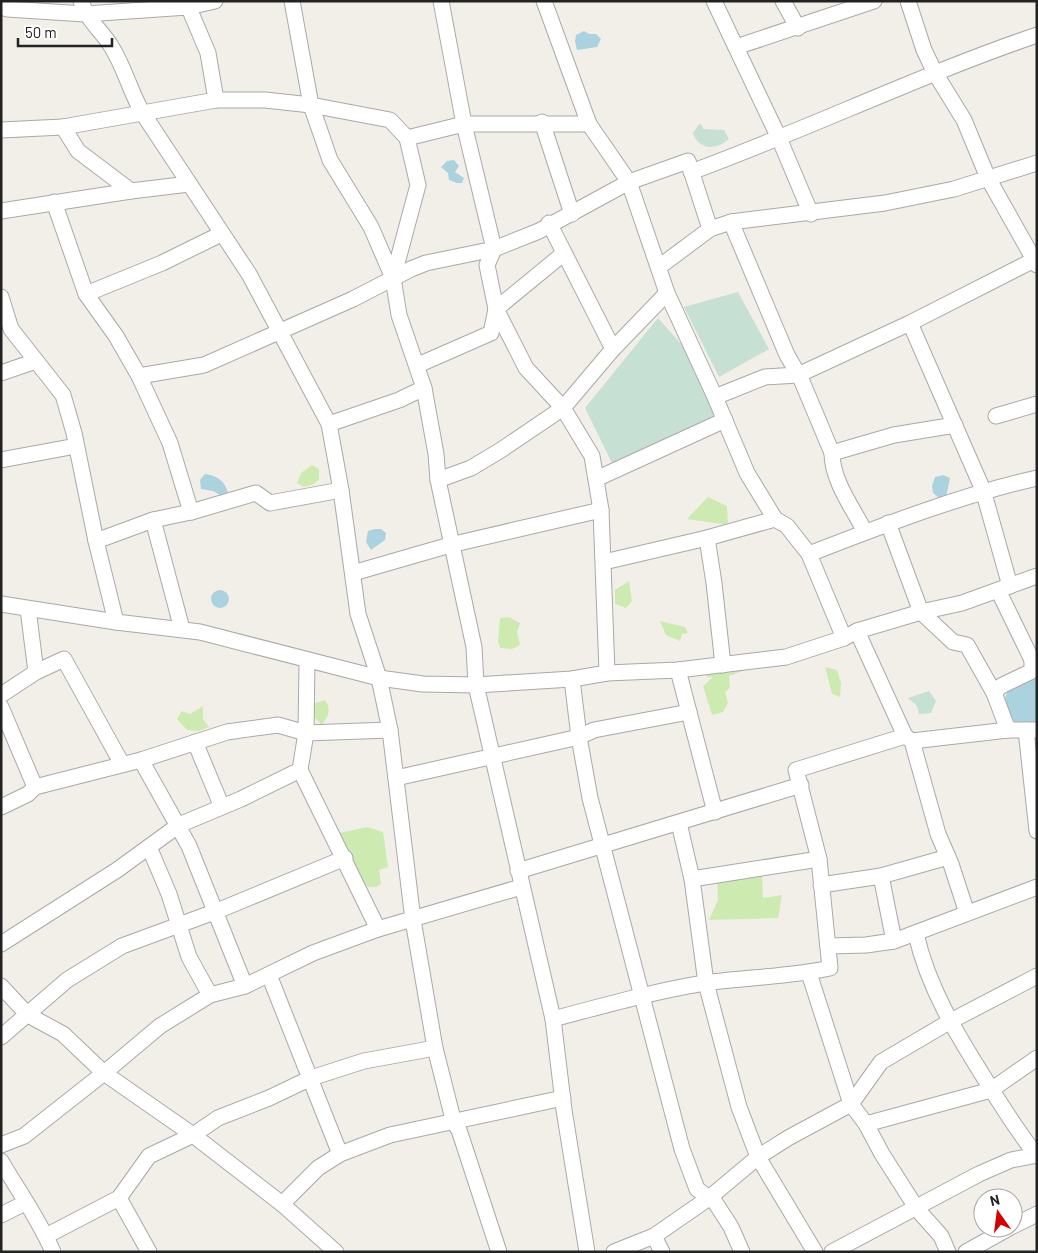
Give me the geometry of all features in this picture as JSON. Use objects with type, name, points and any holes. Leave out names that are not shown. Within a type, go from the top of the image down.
[{"type":"street","points":[[1,6],[7,9],[84,8],[187,4],[215,1]]},
{"type":"street","points":[[292,1],[311,105],[330,160],[371,228],[393,278],[399,315],[418,365],[424,388],[450,545],[474,647],[476,685],[490,756],[501,790],[521,887],[553,1019],[563,1098],[587,1252]]},
{"type":"street","points":[[441,1],[464,124],[494,249],[487,265],[496,308],[526,368],[563,408],[592,456],[601,510],[607,673]]},
{"type":"street","points":[[544,1],[589,124],[629,182],[667,293],[715,397],[747,473],[775,519],[787,526],[809,554],[850,635],[908,738],[938,834],[967,913]]},
{"type":"street","points":[[714,1],[779,138],[811,214]]},
{"type":"street","points":[[783,1],[798,28]]},
{"type":"street","points":[[736,47],[798,28],[874,1]]},
{"type":"street","points":[[715,397],[765,377],[798,375],[1035,262],[988,178],[964,120],[934,73],[924,50],[908,1]]},
{"type":"street","points":[[187,4],[208,53],[216,100]]},
{"type":"street","points":[[84,8],[112,46],[131,93],[142,112],[249,274],[281,329],[329,424],[341,490],[358,614],[379,678],[390,730],[413,920],[435,1048],[454,1123],[459,1130],[499,1252]]},
{"type":"street","points":[[691,172],[816,124],[934,73],[1037,35]]},
{"type":"street","points":[[1,130],[63,127],[102,122],[142,112],[216,100],[265,100],[311,105],[390,120],[407,138],[418,185],[393,278]]},
{"type":"street","points":[[407,138],[464,124],[542,122],[589,124]]},
{"type":"street","points":[[542,122],[572,214]]},
{"type":"street","points":[[63,127],[78,151],[131,191]]},
{"type":"street","points":[[139,376],[204,365],[281,329],[353,299],[426,263],[494,249],[539,231],[549,223],[572,214],[629,182],[688,161],[710,229]]},
{"type":"street","points":[[659,267],[710,229],[731,222],[811,214],[904,199],[954,189],[1037,164]]},
{"type":"street","points":[[1,211],[189,184]]},
{"type":"street","points":[[54,202],[86,294],[116,336],[139,376],[170,443],[191,512]]},
{"type":"street","points":[[731,222],[787,355],[798,375],[832,453],[832,464],[841,486],[865,532]]},
{"type":"street","points":[[549,223],[563,254],[613,349]]},
{"type":"street","points":[[86,294],[162,263],[221,234]]},
{"type":"street","points":[[418,365],[491,332],[496,308],[563,254]]},
{"type":"street","points":[[438,480],[471,468],[563,408],[613,349],[667,293]]},
{"type":"street","points":[[2,299],[11,329],[63,395],[116,622]]},
{"type":"street","points":[[910,323],[983,490],[1004,588],[1035,660],[1032,671],[1001,686],[994,693]]},
{"type":"street","points":[[1,373],[36,361]]},
{"type":"street","points":[[329,424],[399,400],[424,388]]},
{"type":"street","points":[[996,416],[1037,404]]},
{"type":"street","points":[[596,479],[725,420]]},
{"type":"street","points":[[832,453],[894,435],[955,425]]},
{"type":"street","points":[[1,460],[76,446]]},
{"type":"street","points":[[809,554],[888,523],[983,490],[1037,478]]},
{"type":"street","points":[[96,541],[154,520],[191,512],[256,493],[270,503],[341,490]]},
{"type":"street","points":[[353,573],[450,545],[601,510]]},
{"type":"street","points":[[604,562],[706,538],[775,519]]},
{"type":"street","points":[[154,520],[182,630]]},
{"type":"street","points":[[888,523],[921,612],[953,642],[967,645],[994,693],[1008,730]]},
{"type":"street","points":[[706,538],[714,583],[722,665]]},
{"type":"street","points":[[1,604],[217,636],[307,661],[379,678],[423,684],[476,685],[572,679],[607,673],[678,670],[786,657],[921,612],[962,603],[1037,576]]},
{"type":"street","points":[[28,609],[36,672]]},
{"type":"street","points":[[1,695],[36,672],[64,659],[122,764]]},
{"type":"street","points":[[307,661],[306,733],[300,770],[332,836],[345,858],[378,929]]},
{"type":"street","points":[[678,670],[715,812]]},
{"type":"street","points":[[572,679],[579,737],[602,847],[682,1149],[697,1189],[710,1197],[731,1227],[742,1252]]},
{"type":"street","points":[[1,707],[35,787]]},
{"type":"street","points":[[396,778],[579,737],[594,730],[689,712]]},
{"type":"street","points":[[1,808],[28,794],[35,787],[141,760],[227,732],[278,725],[306,733],[390,730]]},
{"type":"street","points":[[553,1019],[642,995],[706,983],[809,973],[830,968],[819,859],[796,770],[908,738],[1008,730],[1032,730],[1037,831]]},
{"type":"street","points":[[195,742],[222,807]]},
{"type":"street","points":[[141,760],[179,825],[217,911],[245,986]]},
{"type":"street","points":[[1,944],[117,870],[179,825],[300,770]]},
{"type":"street","points":[[518,872],[801,785]]},
{"type":"street","points":[[679,823],[692,878],[706,983],[739,1107],[758,1158],[815,1252]]},
{"type":"street","points":[[149,847],[169,894],[189,957],[210,995]]},
{"type":"street","points":[[821,885],[881,876],[948,857]]},
{"type":"street","points":[[1,1037],[67,980],[122,946],[217,911],[345,858]]},
{"type":"street","points":[[692,878],[819,859]]},
{"type":"street","points":[[881,876],[894,941]]},
{"type":"street","points":[[1,1145],[24,1136],[160,1026],[210,995],[245,986],[313,953],[378,929],[521,887]]},
{"type":"street","points":[[828,946],[866,945],[894,941],[1037,887]]},
{"type":"street","points":[[832,1252],[979,1174],[1011,1160],[1036,1155],[949,1022],[922,962],[916,934]]},
{"type":"street","points":[[809,973],[851,1104],[866,1124],[882,1154],[916,1208],[941,1236],[948,1252]]},
{"type":"street","points":[[269,975],[340,1154]]},
{"type":"street","points":[[614,1252],[654,1236],[710,1197],[758,1158],[788,1138],[851,1104],[881,1062],[949,1022],[1037,976]]},
{"type":"street","points":[[1,986],[28,1015],[63,1034],[104,1073],[193,1135],[282,1204],[327,1249]]},
{"type":"street","points":[[46,1236],[119,1198],[149,1156],[193,1135],[218,1118],[269,1098],[311,1078],[364,1061],[435,1048]]},
{"type":"street","points":[[866,1124],[992,1090],[1037,1058]]},
{"type":"street","points":[[282,1204],[318,1168],[340,1154],[390,1135],[454,1123],[563,1098]]},
{"type":"street","points":[[1,1161],[25,1203],[40,1222],[53,1252]]},
{"type":"street","points":[[119,1198],[149,1252]]},
{"type":"street","points":[[1,1215],[25,1203]]},
{"type":"street","points":[[1023,1221],[1037,1214]]},
{"type":"street","points":[[654,1236],[662,1252]]},
{"type":"street","points":[[966,1252],[991,1238]]},
{"type":"green space","points":[[699,124],[702,125],[703,129],[724,130],[729,139],[714,147],[704,146],[699,143],[693,133]]},
{"type":"green space","points":[[738,292],[769,349],[719,377],[684,307]]},
{"type":"green space","points":[[658,318],[690,354],[718,415],[613,465],[585,408]]},
{"type":"green space","points":[[312,465],[319,469],[319,479],[314,484],[304,487],[297,483],[301,473]]},
{"type":"green space","points":[[708,497],[727,506],[728,525],[687,519]]},
{"type":"green space","points":[[629,581],[632,601],[626,608],[615,604],[615,590]]},
{"type":"green space","points":[[509,617],[520,623],[517,632],[520,645],[512,649],[500,648],[498,641],[500,618]]},
{"type":"green space","points":[[660,621],[685,627],[688,633],[682,634],[680,641],[666,635]]},
{"type":"green space","points":[[802,659],[745,670],[729,676],[730,688],[725,692],[728,703],[723,712],[712,715],[703,686],[713,677],[707,677],[705,671]]},
{"type":"green space","points":[[825,667],[837,670],[841,683],[840,697],[832,694]]},
{"type":"green space","points":[[929,691],[936,701],[931,713],[919,714],[917,706],[908,698]]},
{"type":"green space","points":[[325,700],[328,713],[322,725],[313,716],[312,704]]},
{"type":"green space","points":[[203,706],[203,719],[209,727],[199,731],[187,730],[177,719],[182,711],[190,714]]},
{"type":"green space","points":[[367,827],[383,832],[388,867],[379,870],[381,884],[376,887],[368,887],[356,872],[335,834]]},
{"type":"green space","points":[[762,873],[763,898],[782,895],[778,918],[709,920],[718,900],[717,879]]},
{"type":"water","points":[[584,31],[589,34],[596,34],[601,39],[597,47],[577,50],[576,35]]},
{"type":"water","points":[[454,160],[459,166],[455,172],[464,178],[462,183],[449,180],[448,173],[441,167],[447,161]]},
{"type":"water","points":[[205,474],[219,479],[228,492],[220,495],[213,491],[201,489],[200,480]]},
{"type":"water","points":[[943,475],[950,478],[946,497],[938,497],[933,493],[932,486],[935,477]]},
{"type":"water","points":[[381,529],[386,533],[385,540],[371,550],[366,542],[368,531]]},
{"type":"water","points":[[216,590],[224,590],[229,595],[227,606],[216,608],[211,603],[211,595]]},
{"type":"water","points":[[1037,665],[1037,727],[1028,722],[1013,722],[1003,710],[1004,701],[1013,683]]}]
